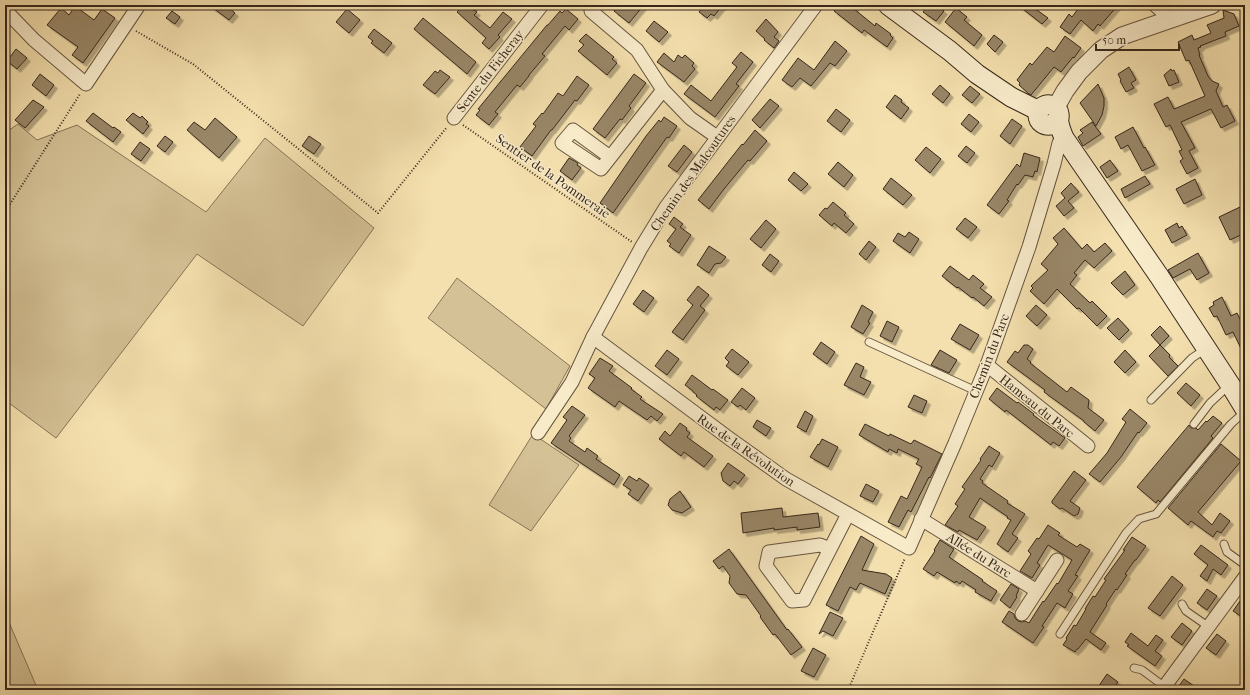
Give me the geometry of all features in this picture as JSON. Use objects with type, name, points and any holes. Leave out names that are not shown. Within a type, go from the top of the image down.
[{"type":"main road","points":[[888,5],[950,51],[978,74],[1011,97],[1050,116],[1231,386],[1244,416]]},
{"type":"main road","points":[[1050,116],[1061,154],[1201,352],[1244,416]]},
{"type":"street","points":[[5,10],[34,40],[86,84],[139,5]]},
{"type":"street","name":"Sente du Ficheray","points":[[454,118],[542,5]]},
{"type":"street","name":"Chemin des Malcoutures","points":[[538,433],[572,382],[593,337],[641,248],[666,207],[816,5]]},
{"type":"street","points":[[1155,5],[1164,12],[1168,20]]},
{"type":"street","points":[[1050,116],[1065,91],[1079,72],[1101,50],[1122,36],[1212,5]]},
{"type":"street","points":[[590,7],[637,50],[663,90],[690,118],[717,137]]},
{"type":"street","points":[[610,157],[663,90]]},
{"type":"street","name":"Chemin du Parc","points":[[909,548],[987,365],[1061,154]]},
{"type":"street","name":"Rue de la Révolution","points":[[593,337],[723,435],[786,479],[909,548]]},
{"type":"street","name":"Hameau du Parc","points":[[987,365],[1088,446]]},
{"type":"street","points":[[830,549],[820,545],[768,552],[766,566],[792,601],[804,600],[848,514]]},
{"type":"street","name":"Allée du Parc","points":[[921,519],[1037,591]]},
{"type":"street","points":[[1022,614],[1057,560]]},
{"type":"street","points":[[1164,688],[1245,577]]},
{"type":"lane","points":[[868,342],[976,392]]},
{"type":"lane","points":[[1151,400],[1192,358],[1201,352]]},
{"type":"lane","points":[[1194,424],[1210,403],[1226,389]]},
{"type":"lane","points":[[1060,634],[1126,533],[1139,519],[1156,514],[1231,424],[1244,416]]},
{"type":"lane","points":[[1224,544],[1227,552],[1245,565]]},
{"type":"lane","points":[[1182,604],[1186,611],[1209,627]]},
{"type":"lane","points":[[1134,668],[1142,670],[1164,688]]},
{"type":"path","points":[[126,25],[193,64],[378,213],[454,118]]},
{"type":"path","points":[[5,212],[86,84]]},
{"type":"path","name":"Sentier de la Pommeraie","points":[[454,118],[641,248]]},
{"type":"path","points":[[848,690],[909,548]]},
{"type":"shaded area","points":[[18,124],[37,140],[77,125],[206,212],[265,138],[374,228],[303,326],[197,254],[56,438],[5,400],[5,133]]},
{"type":"shaded area","points":[[457,278],[570,366],[546,409],[428,318]]},
{"type":"shaded area","points":[[533,434],[579,465],[531,531],[489,505]]},
{"type":"shaded area","points":[[5,613],[38,690],[11,690],[5,676]]},
{"type":"building","points":[[209,5],[225,5],[235,13],[229,20]]},
{"type":"building","points":[[464,5],[475,5],[472,9],[477,12],[474,15],[490,28],[503,12],[512,19],[498,35],[500,37],[489,49],[482,43],[486,38],[457,12]]},
{"type":"building","points":[[619,5],[644,5],[629,23],[614,11]]},
{"type":"building","points":[[700,5],[723,5],[714,16],[711,14],[707,18],[699,12],[703,7]]},
{"type":"building","points":[[838,5],[857,5],[854,9],[875,26],[876,23],[891,34],[890,35],[893,38],[887,47],[864,30],[862,33],[834,11]]},
{"type":"building","points":[[929,5],[936,5],[944,11],[936,21],[923,12]]},
{"type":"building","points":[[1030,5],[1048,18],[1042,24],[1019,6]]},
{"type":"building","points":[[1081,5],[1118,5],[1100,26],[1098,24],[1093,31],[1081,20],[1070,34],[1060,27],[1069,14],[1072,17]]},
{"type":"building","points":[[75,6],[94,20],[102,9],[115,18],[83,63],[72,55],[78,47],[47,25],[61,8],[69,15]]},
{"type":"building","points":[[956,8],[967,17],[964,20],[982,35],[974,46],[945,22]]},
{"type":"building","points":[[347,9],[360,20],[349,33],[336,22]]},
{"type":"building","points":[[566,9],[578,19],[569,30],[565,26],[542,54],[545,56],[529,76],[520,87],[517,85],[495,112],[498,114],[489,125],[476,115],[480,110],[478,109],[547,25],[560,11],[562,13]]},
{"type":"building","points":[[1223,10],[1234,14],[1239,26],[1225,32],[1226,36],[1198,48],[1199,55],[1208,76],[1212,81],[1219,84],[1216,91],[1223,107],[1227,105],[1235,121],[1221,128],[1211,109],[1181,122],[1195,148],[1189,151],[1198,168],[1187,174],[1180,161],[1183,159],[1179,151],[1182,150],[1170,125],[1166,127],[1154,104],[1168,97],[1174,109],[1205,96],[1189,60],[1186,61],[1178,42],[1192,35],[1194,40],[1211,33],[1207,25],[1224,18]]},
{"type":"building","points":[[172,11],[180,17],[175,24],[166,18]]},
{"type":"building","points":[[423,18],[476,62],[467,74],[414,29]]},
{"type":"building","points":[[766,19],[778,32],[774,37],[779,41],[774,48],[756,31]]},
{"type":"building","points":[[654,21],[668,32],[659,42],[646,31]]},
{"type":"building","points":[[374,29],[392,43],[384,53],[371,43],[373,41],[368,37]]},
{"type":"building","points":[[586,34],[614,57],[612,59],[617,63],[607,75],[578,51],[584,45],[579,41]]},
{"type":"building","points":[[994,35],[1003,42],[995,52],[987,44]]},
{"type":"building","points":[[1065,36],[1081,48],[1061,72],[1054,67],[1031,95],[1029,94],[1019,85],[1020,83],[1017,80],[1030,63],[1032,65],[1047,47],[1054,52]]},
{"type":"building","points":[[835,41],[847,51],[835,66],[830,63],[811,86],[800,78],[792,87],[782,80],[798,58],[814,70]]},
{"type":"building","points":[[16,49],[27,58],[17,69],[7,61]]},
{"type":"building","points":[[741,52],[753,62],[736,84],[739,86],[715,117],[684,94],[691,85],[711,101],[737,67],[732,63]]},
{"type":"building","points":[[664,53],[674,62],[678,55],[682,58],[685,55],[694,63],[692,66],[695,69],[684,82],[657,62]]},
{"type":"building","points":[[1129,67],[1136,80],[1131,83],[1134,88],[1126,92],[1118,74]]},
{"type":"building","points":[[1171,69],[1172,71],[1174,70],[1179,82],[1169,86],[1164,75]]},
{"type":"building","points":[[440,70],[450,77],[435,94],[423,85],[435,71],[438,73]]},
{"type":"building","points":[[40,74],[54,85],[46,96],[32,85]]},
{"type":"building","points":[[634,74],[646,83],[629,106],[631,108],[605,138],[593,129]]},
{"type":"building","points":[[577,76],[589,85],[577,101],[575,100],[532,156],[520,147],[536,126],[533,124],[542,113],[543,114],[558,93],[563,96]]},
{"type":"building","points":[[1098,84],[1104,98],[1104,106],[1102,115],[1096,126],[1080,103]]},
{"type":"building","points":[[940,85],[950,94],[943,103],[932,94]]},
{"type":"building","points":[[970,86],[980,94],[972,103],[962,95]]},
{"type":"building","points":[[895,95],[909,108],[901,119],[886,107]]},
{"type":"building","points":[[770,99],[779,106],[760,128],[752,120]]},
{"type":"building","points":[[33,100],[44,107],[25,128],[15,120]]},
{"type":"building","points":[[836,109],[850,120],[841,132],[827,121]]},
{"type":"building","points":[[93,113],[121,132],[113,142],[86,121]]},
{"type":"building","points":[[133,113],[140,118],[142,116],[148,122],[146,124],[149,126],[143,134],[126,120]]},
{"type":"building","points":[[969,114],[979,122],[971,132],[961,124]]},
{"type":"building","points":[[664,117],[677,126],[669,138],[667,137],[613,213],[600,203],[646,136],[659,120],[661,122]]},
{"type":"building","points":[[215,118],[237,137],[219,158],[187,130],[194,122],[205,130]]},
{"type":"building","points":[[1012,119],[1022,126],[1010,144],[1000,136]]},
{"type":"building","points":[[1092,122],[1101,134],[1083,146],[1078,137],[1083,133],[1080,130]]},
{"type":"building","points":[[1133,127],[1155,165],[1142,171],[1128,145],[1121,149],[1115,137]]},
{"type":"building","points":[[755,130],[767,141],[750,161],[748,160],[709,209],[698,200],[742,144],[743,145]]},
{"type":"building","points":[[165,136],[173,142],[165,152],[157,146]]},
{"type":"building","points":[[309,136],[321,144],[314,154],[302,146]]},
{"type":"building","points":[[140,142],[150,149],[141,161],[131,154]]},
{"type":"building","points":[[684,145],[692,152],[677,172],[668,166]]},
{"type":"building","points":[[966,146],[975,153],[967,163],[958,156]]},
{"type":"building","points":[[926,147],[941,159],[930,173],[915,160]]},
{"type":"building","points":[[1024,153],[1040,158],[1037,172],[1035,171],[1033,177],[1025,175],[1018,185],[1017,184],[1007,200],[1009,201],[999,214],[987,205],[1017,164],[1020,167]]},
{"type":"building","points":[[569,158],[578,163],[577,165],[581,168],[572,180],[560,171]]},
{"type":"building","points":[[1110,160],[1118,171],[1107,178],[1100,167]]},
{"type":"building","points":[[838,162],[853,175],[844,187],[828,174]]},
{"type":"building","points":[[794,172],[808,184],[801,191],[788,180]]},
{"type":"building","points":[[1145,176],[1150,184],[1125,198],[1121,189]]},
{"type":"building","points":[[891,178],[912,195],[903,205],[883,189]]},
{"type":"building","points":[[1195,179],[1202,195],[1184,204],[1176,189]]},
{"type":"building","points":[[1071,183],[1079,192],[1068,201],[1074,208],[1064,216],[1056,206],[1065,198],[1061,193]]},
{"type":"building","points":[[833,202],[846,213],[844,215],[854,224],[846,233],[834,223],[832,226],[819,215]]},
{"type":"building","points":[[1240,207],[1242,210],[1245,209],[1245,233],[1230,240],[1219,217]]},
{"type":"building","points":[[674,217],[683,224],[680,227],[691,235],[679,253],[669,246],[671,244],[667,241],[676,229],[669,224]]},
{"type":"building","points":[[965,218],[977,227],[968,238],[956,229]]},
{"type":"building","points":[[766,220],[776,229],[761,248],[750,239]]},
{"type":"building","points":[[1177,223],[1179,228],[1182,226],[1187,235],[1172,243],[1165,230]]},
{"type":"building","points":[[1064,228],[1082,249],[1087,244],[1094,252],[1105,243],[1112,251],[1094,268],[1085,260],[1074,273],[1077,275],[1070,284],[1090,303],[1092,301],[1107,316],[1097,326],[1057,289],[1044,304],[1030,291],[1033,288],[1031,286],[1048,270],[1041,264],[1058,244],[1053,238]]},
{"type":"building","points":[[909,232],[919,239],[910,253],[893,241],[898,233],[905,237]]},
{"type":"building","points":[[869,241],[876,247],[866,260],[859,254]]},
{"type":"building","points":[[709,246],[726,257],[721,263],[715,264],[709,273],[697,265]]},
{"type":"building","points":[[1198,253],[1209,273],[1197,280],[1190,269],[1173,278],[1168,270]]},
{"type":"building","points":[[770,254],[779,261],[771,272],[762,265]]},
{"type":"building","points":[[950,266],[969,280],[973,275],[984,284],[980,288],[992,297],[984,306],[942,276]]},
{"type":"building","points":[[1125,271],[1135,285],[1123,295],[1111,283]]},
{"type":"building","points":[[698,286],[709,295],[700,306],[705,310],[683,340],[672,332],[693,305],[687,300]]},
{"type":"building","points":[[643,290],[654,298],[644,312],[633,304]]},
{"type":"building","points":[[1222,297],[1231,316],[1237,313],[1245,329],[1245,357],[1233,332],[1226,335],[1217,316],[1214,317],[1209,308],[1214,305],[1213,302]]},
{"type":"building","points":[[862,305],[873,312],[868,322],[870,323],[863,334],[851,327]]},
{"type":"building","points":[[1036,305],[1047,315],[1037,326],[1026,316]]},
{"type":"building","points":[[1118,318],[1129,330],[1119,340],[1107,328]]},
{"type":"building","points":[[887,321],[899,327],[892,342],[880,336]]},
{"type":"building","points":[[960,324],[979,335],[970,350],[951,339]]},
{"type":"building","points":[[1160,326],[1169,336],[1160,345],[1151,335]]},
{"type":"building","points":[[821,342],[835,352],[827,364],[813,354]]},
{"type":"building","points":[[1024,345],[1028,345],[1033,349],[1027,359],[1031,362],[1030,363],[1067,392],[1071,387],[1089,400],[1088,408],[1104,420],[1095,431],[1084,421],[1044,392],[1045,390],[1007,362],[1015,351],[1018,353]]},
{"type":"building","points":[[1160,345],[1178,366],[1168,376],[1149,356]]},
{"type":"building","points":[[732,349],[749,362],[738,375],[726,366],[729,362],[725,358]]},
{"type":"building","points":[[667,350],[679,359],[667,375],[655,366]]},
{"type":"building","points":[[940,350],[957,360],[949,373],[931,365]]},
{"type":"building","points":[[1125,350],[1136,362],[1125,373],[1114,362]]},
{"type":"building","points":[[600,358],[613,366],[609,371],[642,397],[640,399],[663,414],[657,421],[651,416],[647,420],[619,401],[615,407],[588,388],[595,378],[589,374]]},
{"type":"building","points":[[856,363],[864,367],[860,377],[871,382],[864,395],[844,385]]},
{"type":"building","points":[[692,375],[728,400],[720,410],[716,407],[714,410],[685,385]]},
{"type":"building","points":[[1186,383],[1200,395],[1191,406],[1177,393]]},
{"type":"building","points":[[742,388],[755,398],[746,410],[740,405],[738,407],[731,402]]},
{"type":"building","points":[[997,388],[1065,438],[1059,446],[1053,442],[1051,445],[1006,410],[1005,412],[989,399]]},
{"type":"building","points":[[914,395],[927,401],[922,413],[908,407]]},
{"type":"building","points":[[572,406],[585,415],[569,436],[571,438],[569,441],[585,452],[587,448],[598,456],[596,459],[620,475],[614,485],[551,443],[567,420],[563,417]]},
{"type":"building","points":[[1130,409],[1147,423],[1139,433],[1138,432],[1121,457],[1100,482],[1089,474],[1107,453],[1126,422],[1122,419]]},
{"type":"building","points":[[805,411],[813,416],[806,432],[797,427]]},
{"type":"building","points":[[1213,416],[1222,423],[1211,436],[1213,438],[1160,502],[1158,500],[1156,503],[1137,487],[1189,425],[1191,428],[1196,428],[1198,430]]},
{"type":"building","points":[[757,420],[771,428],[766,436],[753,427]]},
{"type":"building","points":[[680,423],[687,428],[686,430],[690,433],[687,437],[713,456],[704,467],[684,452],[681,456],[659,439],[665,431],[670,436]]},
{"type":"building","points":[[865,424],[889,436],[890,434],[911,444],[914,440],[942,454],[911,512],[908,510],[899,527],[888,522],[901,496],[907,499],[922,467],[916,464],[919,459],[898,449],[897,453],[889,449],[888,452],[859,435]]},
{"type":"building","points":[[822,439],[838,447],[828,467],[810,457]]},
{"type":"building","points":[[1221,444],[1241,461],[1198,512],[1212,525],[1220,513],[1230,521],[1221,533],[1217,531],[1213,537],[1191,521],[1188,525],[1168,508]]},
{"type":"building","points":[[989,446],[1000,453],[992,467],[989,465],[980,479],[983,481],[982,483],[1008,501],[1007,503],[1025,514],[1012,534],[1018,538],[1008,552],[997,544],[1011,520],[980,498],[969,517],[986,527],[977,540],[959,530],[958,532],[945,525],[958,506],[955,504],[965,489],[962,487]]},
{"type":"building","points":[[728,463],[745,475],[738,484],[734,481],[730,486],[723,481],[721,473]]},
{"type":"building","points":[[1074,471],[1086,480],[1070,501],[1080,508],[1078,514],[1074,516],[1062,508],[1060,509],[1052,503],[1052,501]]},
{"type":"building","points":[[629,476],[637,481],[639,478],[649,485],[638,501],[628,494],[631,490],[623,485]]},
{"type":"building","points":[[866,484],[879,491],[873,502],[860,496]]},
{"type":"building","points":[[680,491],[691,507],[682,513],[672,510],[668,505],[670,499]]},
{"type":"building","points":[[782,508],[783,517],[818,513],[820,527],[797,530],[797,527],[774,530],[774,528],[743,533],[741,513]]},
{"type":"building","points":[[1048,525],[1060,533],[1058,535],[1077,547],[1080,544],[1090,550],[1075,575],[1078,576],[1068,591],[1073,594],[1065,608],[1057,603],[1042,626],[1044,627],[1033,643],[1002,622],[1009,611],[1014,614],[1018,621],[1025,621],[1029,623],[1043,601],[1044,602],[1057,583],[1058,584],[1072,560],[1048,545],[1037,563],[1040,565],[1032,578],[1020,571],[1031,554],[1028,551],[1037,538],[1039,539]]},
{"type":"building","points":[[861,536],[874,544],[862,570],[886,574],[892,578],[885,594],[860,583],[856,590],[850,587],[838,611],[826,605]]},
{"type":"building","points":[[1132,537],[1146,546],[1125,574],[1127,575],[1106,604],[1107,605],[1090,632],[1106,643],[1101,650],[1086,639],[1075,652],[1063,645],[1067,639],[1066,638],[1074,625],[1076,626],[1093,596],[1095,597],[1106,580],[1104,579],[1125,550],[1123,550]]},
{"type":"building","points":[[940,540],[954,549],[949,557],[997,591],[991,601],[975,592],[976,590],[962,581],[960,584],[956,581],[955,583],[937,572],[934,576],[923,569],[935,551],[934,550]]},
{"type":"building","points":[[1201,545],[1228,565],[1221,575],[1213,569],[1207,581],[1200,576],[1208,565],[1194,554]]},
{"type":"building","points":[[729,549],[787,630],[788,629],[802,647],[791,655],[775,634],[773,635],[746,595],[737,594],[729,583],[730,576],[723,566],[719,569],[713,561]]},
{"type":"building","points":[[1172,576],[1183,585],[1160,616],[1148,608]]},
{"type":"building","points":[[1011,584],[1019,589],[1016,596],[1017,597],[1010,608],[1000,600]]},
{"type":"building","points":[[1207,589],[1217,596],[1207,610],[1197,603]]},
{"type":"building","points":[[1245,594],[1245,619],[1233,611]]},
{"type":"building","points":[[830,612],[843,618],[833,636],[823,631],[819,634]]},
{"type":"building","points":[[1182,623],[1192,631],[1182,645],[1171,637]]},
{"type":"building","points":[[1131,633],[1148,646],[1156,635],[1163,640],[1155,651],[1162,656],[1155,666],[1127,646],[1129,645],[1125,642]]},
{"type":"building","points":[[1217,634],[1226,641],[1216,655],[1206,648]]},
{"type":"building","points":[[813,648],[826,655],[814,677],[801,671]]},
{"type":"building","points":[[1107,674],[1118,682],[1112,690],[1096,690]]},
{"type":"building","points":[[1184,679],[1200,690],[1176,690]]}]
